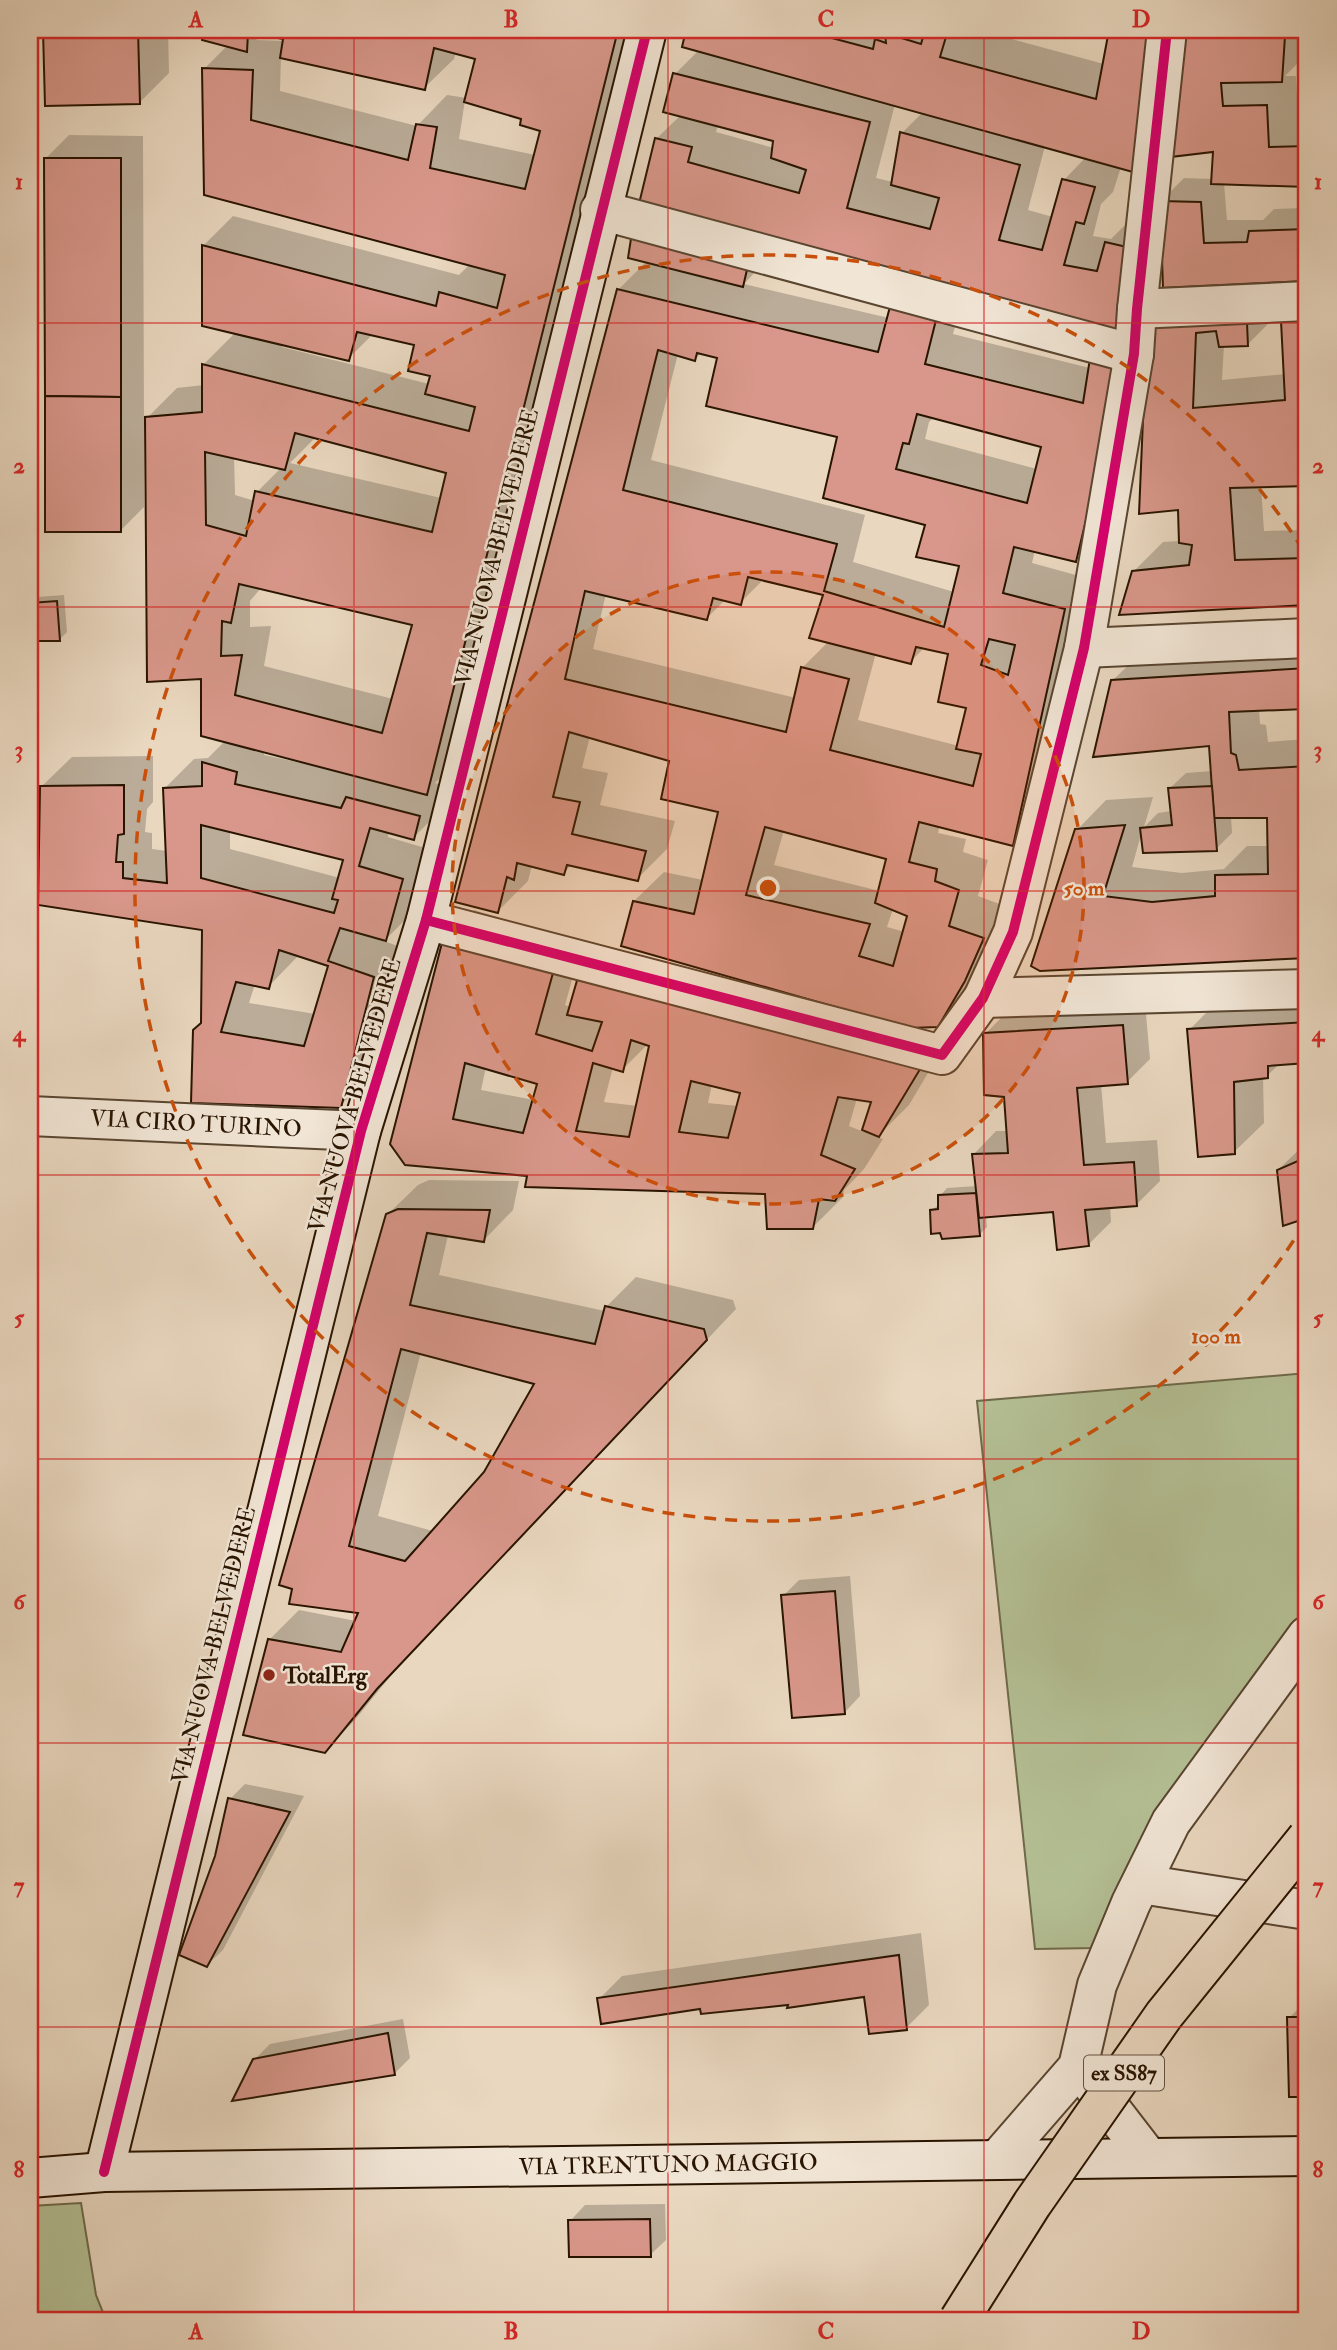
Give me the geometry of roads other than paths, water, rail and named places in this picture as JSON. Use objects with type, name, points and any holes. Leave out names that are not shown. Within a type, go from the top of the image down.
[{"type":"highway","name":"ex SS87","points":[[959,2320],[1032,2204],[1164,2015],[1307,1838]]},
{"type":"street","name":"VIA NUOVA BELVEDERE","points":[[104,2172],[361,1131],[426,920],[600,210],[647,30]]},
{"type":"street","points":[[426,920],[942,1055],[982,998],[1013,932],[1084,648],[1134,354],[1167,30]]},
{"type":"street","points":[[600,210],[1134,354]]},
{"type":"street","points":[[1137,309],[1307,301]]},
{"type":"street","points":[[1084,648],[1307,638]]},
{"type":"street","points":[[982,998],[1307,989]]},
{"type":"street","name":"VIA CIRO TURINO","points":[[30,1116],[361,1131]]},
{"type":"street","points":[[998,2159],[1078,2067],[1097,1985],[1171,1822],[1307,1636]]},
{"type":"street","points":[[1141,1884],[1307,1910]]},
{"type":"street","points":[[1078,2067],[1147,2157]]},
{"type":"street","name":"VIA TRENTUNO MAGGIO","points":[[30,2178],[104,2172],[1307,2156]]},
{"type":"place","name":"TotalErg","points":[[269,1675]]}]
